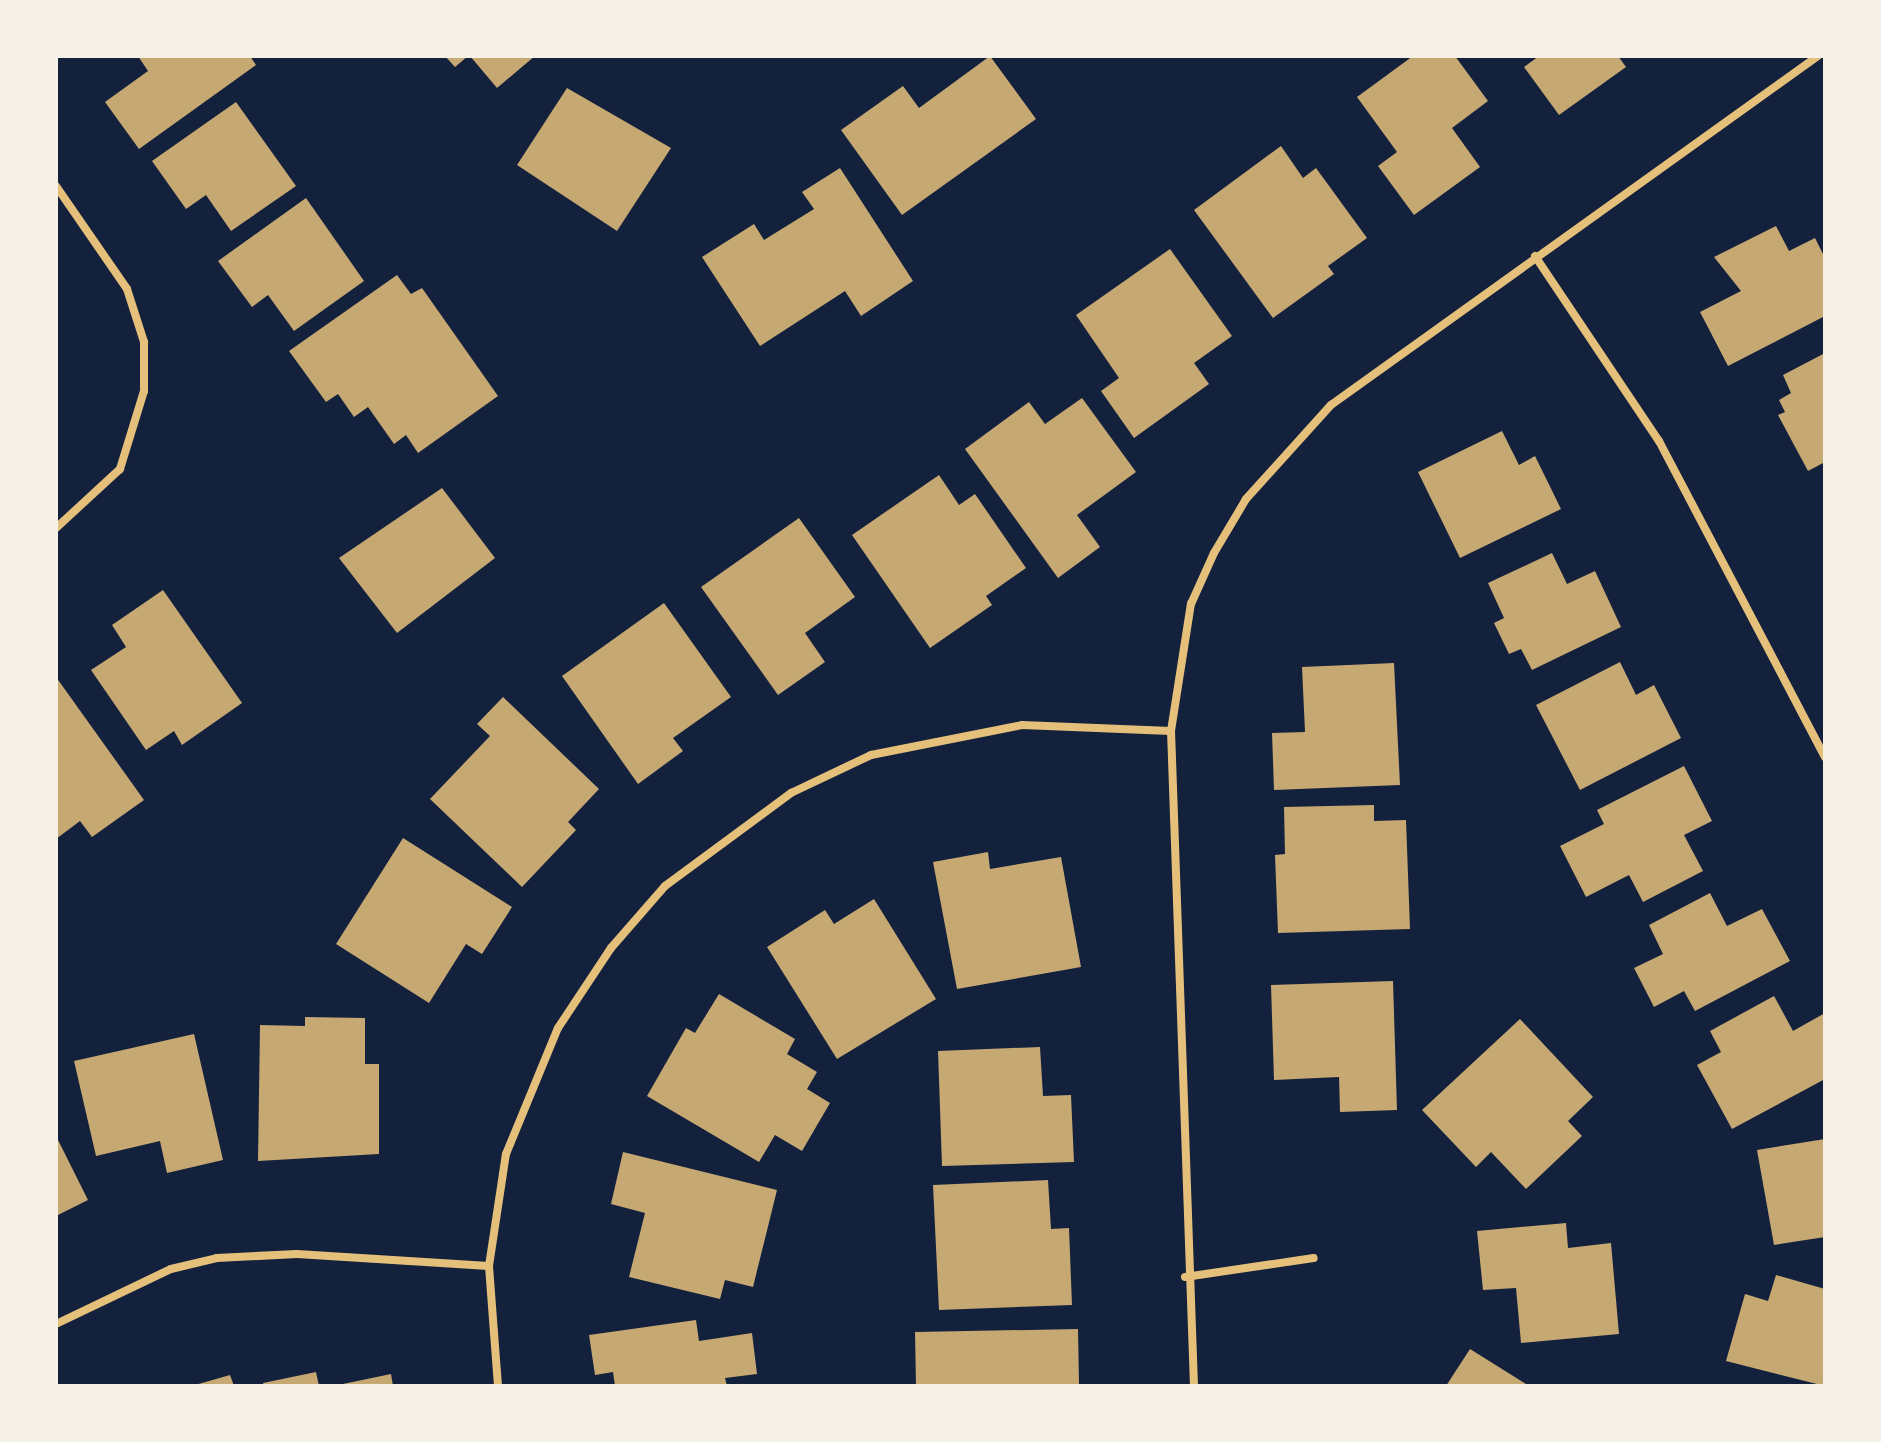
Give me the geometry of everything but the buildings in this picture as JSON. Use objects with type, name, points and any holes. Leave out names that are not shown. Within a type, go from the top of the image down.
[{"type":"street","points":[[1194,1386],[1185,1277],[1171,731],[1191,604],[1246,499],[1331,405],[1818,56]]},
{"type":"street","points":[[56,186],[127,289],[144,342],[144,391],[120,469],[56,528]]},
{"type":"street","points":[[1535,256],[1659,441],[1825,757]]},
{"type":"street","points":[[498,1386],[489,1266],[506,1154],[558,1028],[647,907],[725,836],[858,761],[942,736],[1022,725],[1171,731]]},
{"type":"street","points":[[56,1324],[171,1269],[217,1258],[297,1254],[489,1266]]},
{"type":"street","points":[[1185,1277],[1314,1258]]}]
